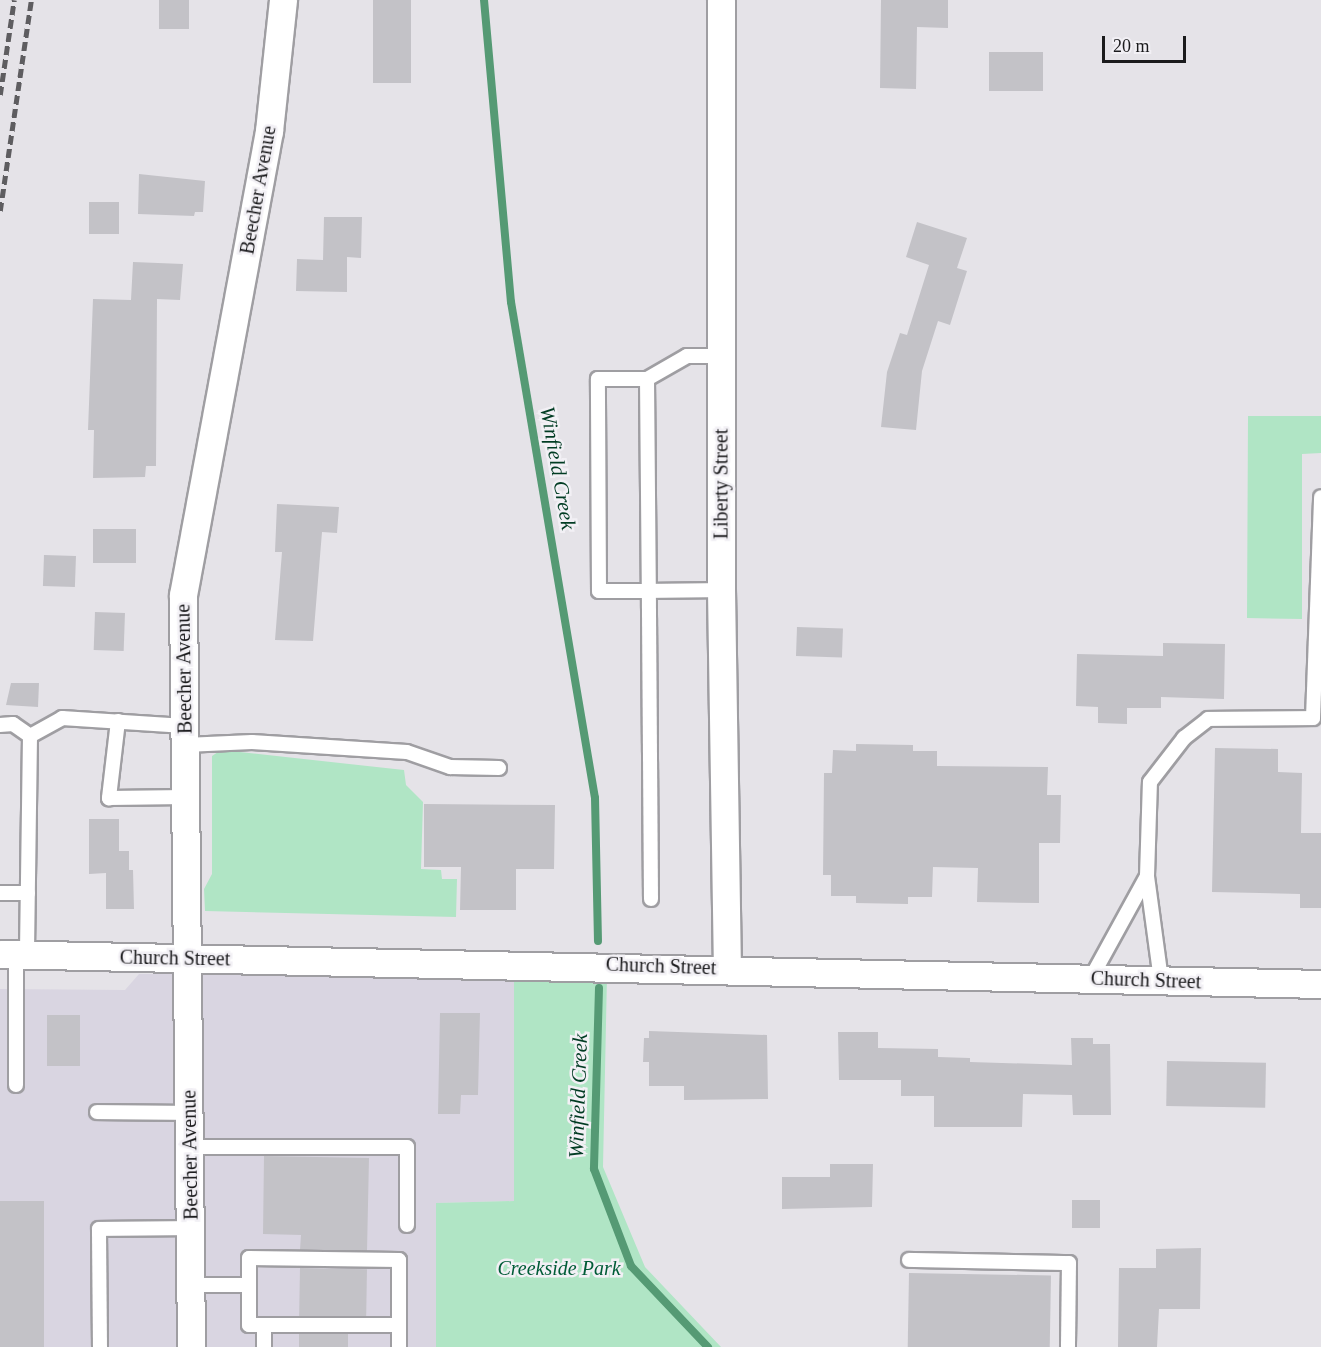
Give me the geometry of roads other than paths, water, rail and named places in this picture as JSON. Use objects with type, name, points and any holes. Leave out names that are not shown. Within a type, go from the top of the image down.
[{"type":"street","name":"Beecher Avenue","points":[[191,1347],[183,595],[269,131],[283,0]]},
{"type":"street","name":"Liberty Street","points":[[721,0],[721,590],[727,968]]},
{"type":"street","name":"Church Street","points":[[14,954],[727,968],[1321,984]]},
{"type":"lane","points":[[721,356],[687,357],[647,379],[598,379],[599,591],[721,590]]},
{"type":"lane","points":[[647,379],[651,899]]},
{"type":"lane","points":[[1161,980],[1148,876],[1150,782],[1184,738],[1208,719],[1313,718],[1321,497]]},
{"type":"lane","points":[[30,736],[62,718],[118,721],[185,736],[408,752],[450,767],[498,768]]},
{"type":"lane","points":[[118,721],[109,798],[186,797]]},
{"type":"lane","points":[[0,725],[13,724],[30,736]]},
{"type":"lane","points":[[16,1085],[14,954],[28,893],[30,736]]},
{"type":"lane","points":[[1091,978],[1148,876]]},
{"type":"lane","points":[[0,893],[28,893]]},
{"type":"lane","points":[[97,1112],[189,1113]]},
{"type":"lane","points":[[189,1147],[407,1148],[407,1225]]},
{"type":"lane","points":[[100,1347],[99,1229],[190,1228]]},
{"type":"lane","points":[[399,1325],[249,1325],[249,1258],[399,1260],[399,1325],[399,1347]]},
{"type":"lane","points":[[909,1260],[1069,1263],[1068,1347]]},
{"type":"lane","points":[[192,1286],[249,1285]]},
{"type":"lane","points":[[264,1325],[264,1347]]},
{"type":"waterway","name":"Winfield Creek","points":[[484,0],[511,302],[595,798],[598,941]]},
{"type":"waterway","name":"Winfield Creek","points":[[599,988],[594,1169],[631,1266],[708,1347]]},
{"type":"railway","points":[[0,95],[14,0]]},
{"type":"railway","points":[[0,211],[31,0]]},
{"type":"park label","name":"Creekside Park","points":[[559,1268]]}]
